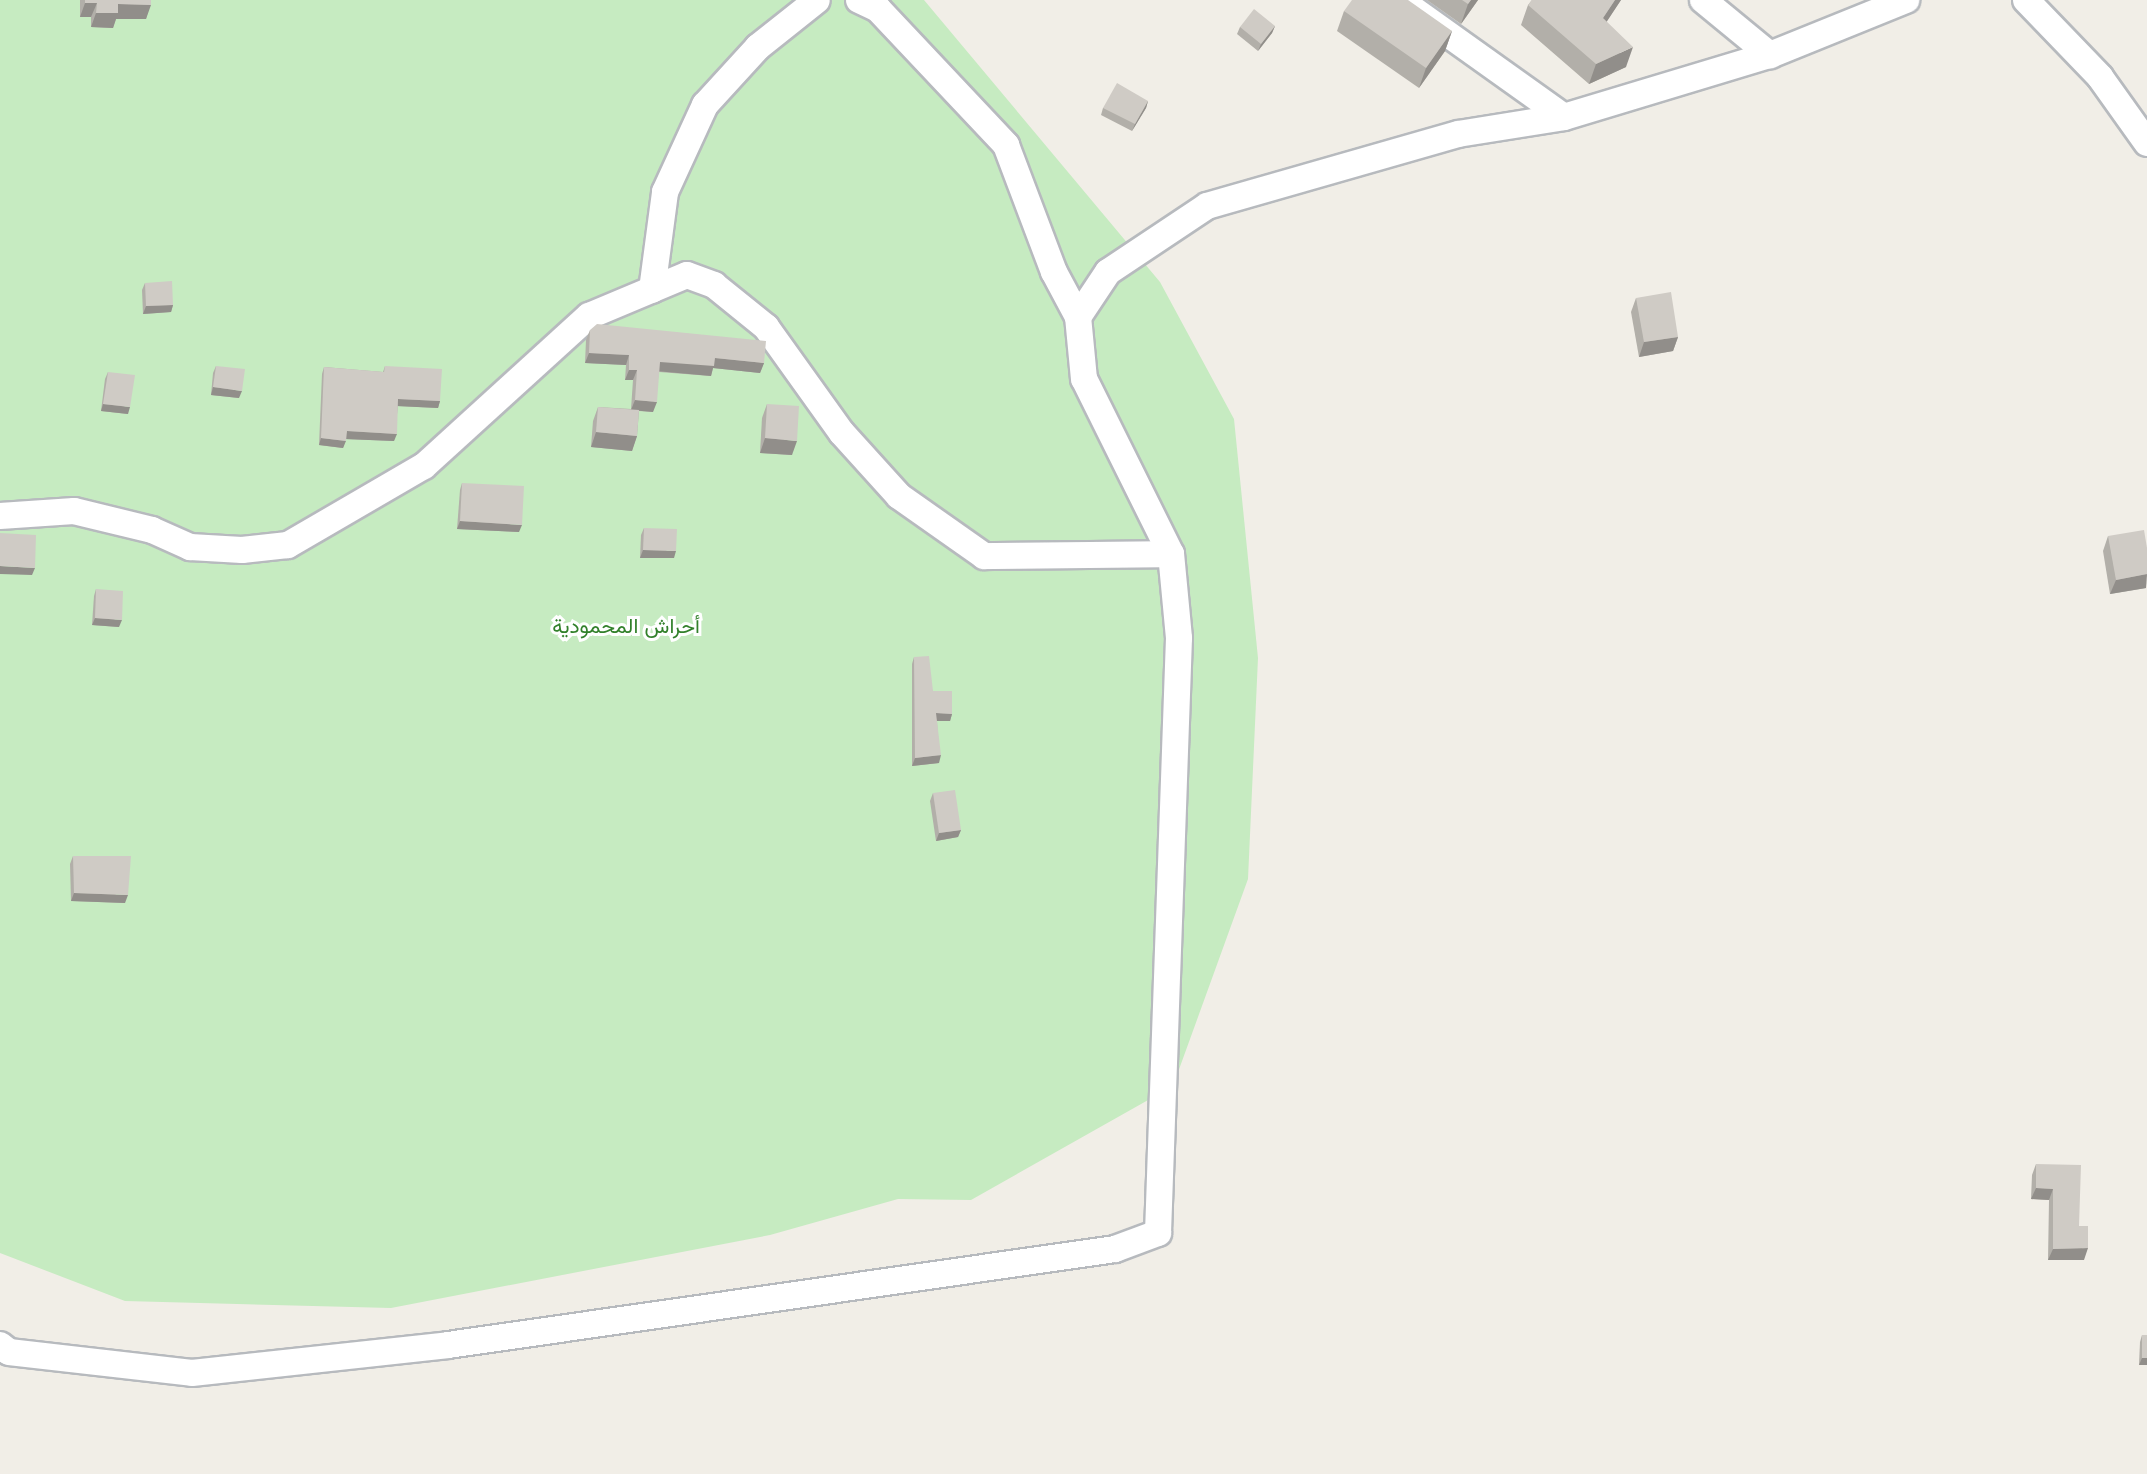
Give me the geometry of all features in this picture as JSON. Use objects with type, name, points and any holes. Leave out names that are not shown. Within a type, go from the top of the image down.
[{"type":"street","points":[[652,290],[665,192],[705,105],[758,47],[817,0]]},
{"type":"street","points":[[0,1345],[9,1352],[192,1373],[475,1341],[1115,1249],[1158,1234],[1179,638],[1171,554],[1084,379],[1078,317],[1054,272],[1006,145],[878,9],[859,0]]},
{"type":"street","points":[[1400,0],[1564,117]]},
{"type":"street","points":[[1703,0],[1769,55]]},
{"type":"street","points":[[1078,317],[1108,272],[1207,206],[1458,134],[1564,117],[1769,55],[1906,0]]},
{"type":"street","points":[[2026,0],[2100,77],[2147,143]]},
{"type":"street","points":[[0,516],[74,511],[152,530],[190,547],[242,550],[288,545],[424,466],[589,316],[687,275],[713,285],[766,327],[842,433],[899,496],[984,556],[1171,554]]},
{"type":"green space","name":"أحراش المحمودية","points":[[0,0],[924,0],[1160,282],[1234,419],[1258,658],[1248,879],[1173,1086],[971,1200],[898,1199],[770,1235],[391,1308],[125,1301],[0,1253]]},
{"type":"building","points":[[85,0],[151,0],[151,5],[118,4],[118,13],[96,13],[97,3],[85,3]]},
{"type":"building","points":[[1352,0],[1408,0],[1452,31],[1426,68],[1344,11]]},
{"type":"building","points":[[1532,0],[1615,0],[1603,18],[1633,47],[1596,64],[1528,5]]},
{"type":"building","points":[[1254,9],[1275,26],[1261,44],[1240,27]]},
{"type":"building","points":[[1117,83],[1148,101],[1135,124],[1103,108]]},
{"type":"building","points":[[172,281],[173,305],[146,306],[145,283]]},
{"type":"building","points":[[1671,292],[1678,337],[1644,342],[1636,298]]},
{"type":"building","points":[[597,324],[766,341],[764,363],[715,358],[714,366],[660,362],[657,402],[635,400],[637,370],[629,370],[629,355],[589,353],[590,330]]},
{"type":"building","points":[[216,366],[245,369],[242,391],[213,387]]},
{"type":"building","points":[[385,366],[442,369],[440,401],[398,399],[397,434],[347,431],[346,441],[321,438],[324,367],[384,372]]},
{"type":"building","points":[[108,372],[135,375],[130,407],[103,404]]},
{"type":"building","points":[[767,404],[799,406],[797,441],[765,438]]},
{"type":"building","points":[[598,407],[639,410],[637,436],[596,432]]},
{"type":"building","points":[[462,483],[524,486],[522,525],[460,521]]},
{"type":"building","points":[[644,528],[677,529],[676,551],[643,550]]},
{"type":"building","points":[[2144,530],[2147,574],[2116,580],[2108,536]]},
{"type":"building","points":[[0,533],[36,535],[35,568],[0,566]]},
{"type":"building","points":[[96,589],[123,591],[122,620],[95,618]]},
{"type":"building","points":[[929,656],[933,691],[952,691],[952,714],[936,713],[941,755],[915,758],[914,657]]},
{"type":"building","points":[[955,790],[961,830],[939,833],[933,793]]},
{"type":"building","points":[[73,856],[131,856],[128,895],[74,893]]},
{"type":"building","points":[[2036,1164],[2081,1165],[2079,1226],[2088,1226],[2088,1248],[2053,1249],[2053,1189],[2036,1188]]},
{"type":"building","points":[[2142,1335],[2147,1335],[2147,1358],[2142,1358]]}]
